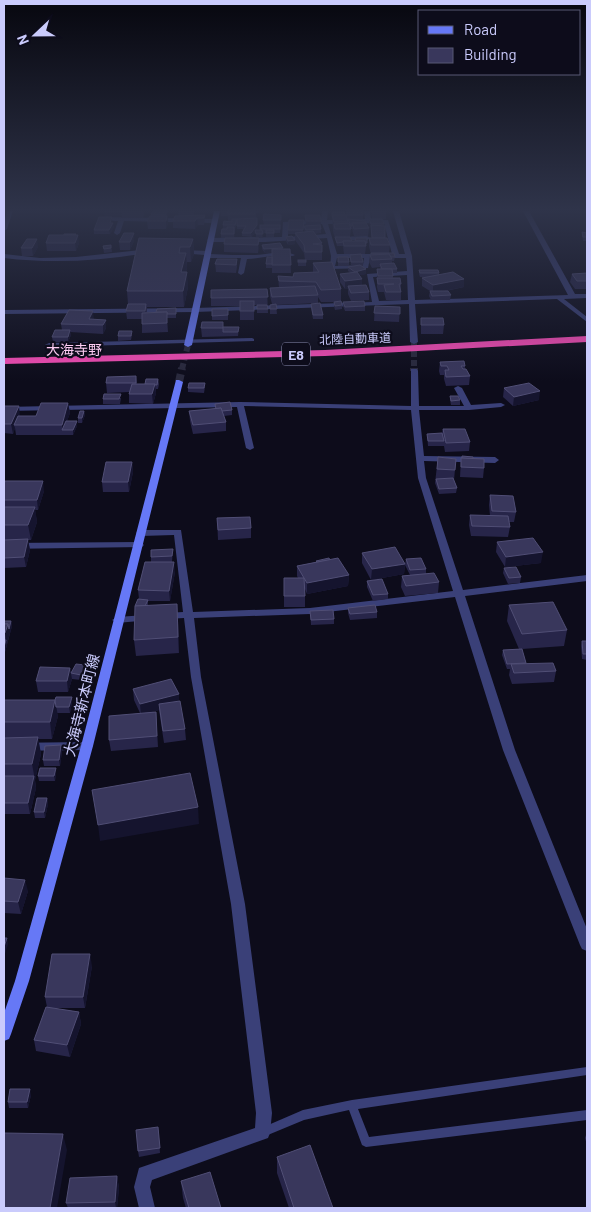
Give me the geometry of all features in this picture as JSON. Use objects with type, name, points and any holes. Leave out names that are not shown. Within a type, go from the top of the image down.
[{"type":"highway","name":"北陸自動車道","points":[[4,361],[316,354],[587,339]]},
{"type":"highway","name":"北陸自動車道","points":[[4,369],[325,361],[587,347]]},
{"type":"main road","points":[[188,343],[204,268]]},
{"type":"main road","name":"大海寺新本町線","points":[[4,1034],[22,981],[87,746],[117,620],[139,545],[179,382]]},
{"type":"street","points":[[241,273],[242,268]]},
{"type":"street","points":[[332,268],[347,268]]},
{"type":"street","points":[[409,268],[414,342]]},
{"type":"street","points":[[557,268],[573,297]]},
{"type":"street","points":[[376,303],[369,275],[409,273]]},
{"type":"street","points":[[4,312],[195,310],[587,296]]},
{"type":"street","points":[[558,297],[587,320]]},
{"type":"street","points":[[49,345],[252,340]]},
{"type":"street","points":[[414,371],[415,408],[422,478],[509,750],[587,945]]},
{"type":"street","points":[[458,388],[469,408]]},
{"type":"street","points":[[240,404],[250,448]]},
{"type":"street","points":[[4,409],[240,404],[415,408],[469,408],[501,405]]},
{"type":"street","points":[[420,458],[495,460]]},
{"type":"street","points":[[141,533],[178,532],[196,677],[238,904],[264,1113],[262,1133],[145,1174],[142,1188],[147,1208]]},
{"type":"street","points":[[4,546],[139,545]]},
{"type":"street","points":[[117,620],[188,615],[310,611],[587,578]]},
{"type":"street","points":[[4,747],[87,746]]},
{"type":"lane","points":[[262,1133],[304,1115],[352,1105],[587,1071]]},
{"type":"lane","points":[[352,1105],[366,1142],[587,1115]]},
{"type":"building","points":[[132,268],[182,268],[181,272],[187,272],[183,291],[127,291]]},
{"type":"building","points":[[316,268],[334,268],[341,289],[321,290],[316,282],[279,281],[278,276],[293,277],[294,273],[319,272]]},
{"type":"building","points":[[349,268],[366,269],[355,272]]},
{"type":"building","points":[[381,268],[397,269],[382,269]]},
{"type":"building","points":[[377,269],[392,269],[393,276],[378,276]]},
{"type":"building","points":[[419,270],[438,270],[439,273],[420,273]]},
{"type":"building","points":[[357,272],[362,279],[345,281],[340,274]]},
{"type":"building","points":[[453,272],[464,279],[433,285],[422,278]]},
{"type":"building","points":[[587,273],[587,281],[577,281],[572,274]]},
{"type":"building","points":[[377,278],[400,278],[401,292],[386,292],[384,285],[394,284],[378,284]]},
{"type":"building","points":[[366,285],[369,292],[351,293],[348,286]]},
{"type":"building","points":[[315,286],[318,295],[272,297],[270,288]]},
{"type":"building","points":[[267,289],[268,297],[211,298],[211,290]]},
{"type":"building","points":[[430,291],[448,291],[451,295],[432,296]]},
{"type":"building","points":[[240,301],[254,301],[254,311],[240,311]]},
{"type":"building","points":[[341,301],[342,305],[335,306],[334,302]]},
{"type":"building","points":[[364,301],[365,306],[345,307],[343,302]]},
{"type":"building","points":[[320,303],[323,315],[313,315],[311,304]]},
{"type":"building","points":[[128,304],[146,304],[145,311],[126,311]]},
{"type":"building","points":[[276,304],[277,309],[270,309],[270,305]]},
{"type":"building","points":[[257,305],[267,305],[268,309],[257,309]]},
{"type":"building","points":[[375,306],[400,307],[400,314],[374,313]]},
{"type":"building","points":[[176,308],[176,314],[156,312],[157,309]]},
{"type":"building","points":[[212,309],[228,309],[228,315],[212,316]]},
{"type":"building","points":[[69,310],[93,311],[89,319],[106,320],[103,325],[61,324]]},
{"type":"building","points":[[167,312],[167,323],[142,324],[142,313]]},
{"type":"building","points":[[421,318],[443,318],[444,325],[421,325]]},
{"type":"building","points":[[202,322],[223,322],[223,328],[201,328]]},
{"type":"building","points":[[223,327],[239,327],[238,332],[223,332]]},
{"type":"building","points":[[55,330],[70,330],[68,337],[52,337]]},
{"type":"building","points":[[119,331],[132,331],[131,336],[118,336]]},
{"type":"building","points":[[464,361],[465,366],[461,366],[463,369],[466,369],[470,376],[446,377],[445,370],[449,370],[447,366],[441,366],[440,362]]},
{"type":"building","points":[[136,376],[136,383],[106,383],[107,377]]},
{"type":"building","points":[[146,379],[158,379],[157,385],[145,384]]},
{"type":"building","points":[[189,383],[205,383],[204,388],[188,388]]},
{"type":"building","points":[[529,383],[540,391],[514,397],[504,388]]},
{"type":"building","points":[[132,384],[155,384],[152,394],[129,394]]},
{"type":"building","points":[[104,394],[121,394],[119,399],[103,399]]},
{"type":"building","points":[[450,396],[458,396],[460,400],[451,401]]},
{"type":"building","points":[[230,402],[232,410],[222,411],[221,408],[216,409],[215,404]]},
{"type":"building","points":[[41,403],[68,403],[62,425],[14,425],[18,416],[36,416]]},
{"type":"building","points":[[4,406],[19,406],[11,424],[4,424]]},
{"type":"building","points":[[221,408],[226,422],[193,425],[189,411]]},
{"type":"building","points":[[80,411],[84,411],[82,418],[78,418]]},
{"type":"building","points":[[66,421],[77,421],[73,430],[62,430]]},
{"type":"building","points":[[443,429],[465,429],[470,442],[446,443]]},
{"type":"building","points":[[442,433],[444,441],[428,441],[427,434]]},
{"type":"building","points":[[462,456],[473,457],[473,459],[462,458]]},
{"type":"building","points":[[438,457],[456,459],[455,470],[437,469]]},
{"type":"building","points":[[461,458],[484,459],[484,468],[461,467]]},
{"type":"building","points":[[106,462],[132,462],[128,482],[102,482]]},
{"type":"building","points":[[453,478],[457,488],[439,489],[436,479]]},
{"type":"building","points":[[5,481],[43,481],[37,500],[4,500]]},
{"type":"building","points":[[490,495],[513,496],[516,512],[492,511]]},
{"type":"building","points":[[4,507],[35,507],[28,525],[4,525]]},
{"type":"building","points":[[470,515],[508,516],[510,527],[472,526]]},
{"type":"building","points":[[250,517],[251,528],[218,530],[217,518]]},
{"type":"building","points":[[533,538],[543,552],[506,557],[497,542]]},
{"type":"building","points":[[28,539],[24,557],[4,558],[4,540]]},
{"type":"building","points":[[395,547],[405,564],[372,569],[362,553]]},
{"type":"building","points":[[173,549],[172,556],[151,557],[151,550]]},
{"type":"building","points":[[329,558],[330,560],[316,561]]},
{"type":"building","points":[[338,558],[349,575],[307,583],[297,566]]},
{"type":"building","points":[[421,558],[426,569],[410,570],[406,559]]},
{"type":"building","points":[[145,562],[174,562],[169,591],[138,590]]},
{"type":"building","points":[[516,567],[521,577],[509,578],[504,568]]},
{"type":"building","points":[[434,573],[439,582],[406,586],[402,576]]},
{"type":"building","points":[[284,578],[304,578],[305,596],[284,596]]},
{"type":"building","points":[[382,579],[388,594],[373,595],[367,581]]},
{"type":"building","points":[[138,599],[148,600],[145,606],[135,606]]},
{"type":"building","points":[[553,602],[567,630],[522,634],[509,605]]},
{"type":"building","points":[[177,604],[178,637],[134,640],[135,606]]},
{"type":"building","points":[[375,605],[377,612],[350,614],[348,608]]},
{"type":"building","points":[[333,610],[334,619],[311,620],[310,611]]},
{"type":"building","points":[[4,621],[11,621],[9,629],[8,624],[4,624]]},
{"type":"building","points":[[4,624],[8,624],[5,633],[4,633]]},
{"type":"building","points":[[582,641],[587,641],[587,654],[583,654]]},
{"type":"building","points":[[522,649],[526,663],[507,664],[503,650]]},
{"type":"building","points":[[553,663],[556,671],[514,673],[511,664]]},
{"type":"building","points":[[76,664],[85,665],[81,675],[71,673]]},
{"type":"building","points":[[40,667],[70,668],[67,681],[36,681]]},
{"type":"building","points":[[171,679],[179,694],[140,704],[133,689]]},
{"type":"building","points":[[56,697],[72,697],[69,707],[56,707]]},
{"type":"building","points":[[4,700],[55,700],[50,722],[4,722]]},
{"type":"building","points":[[180,701],[185,729],[163,731],[159,704]]},
{"type":"building","points":[[156,712],[157,736],[109,740],[109,716]]},
{"type":"building","points":[[38,737],[32,764],[4,764],[4,738]]},
{"type":"building","points":[[61,745],[59,760],[43,760],[45,746]]},
{"type":"building","points":[[40,768],[56,768],[54,776],[38,776]]},
{"type":"building","points":[[190,773],[198,807],[98,825],[92,790]]},
{"type":"building","points":[[4,776],[34,776],[28,803],[4,803]]},
{"type":"building","points":[[37,798],[47,798],[44,812],[34,812]]},
{"type":"building","points":[[4,878],[25,880],[18,902],[4,901]]},
{"type":"building","points":[[52,954],[90,954],[83,997],[45,997]]},
{"type":"building","points":[[46,1007],[79,1012],[67,1045],[34,1040]]},
{"type":"building","points":[[10,1089],[30,1089],[27,1102],[8,1102]]},
{"type":"building","points":[[158,1127],[160,1148],[138,1151],[136,1130]]},
{"type":"building","points":[[4,1133],[63,1134],[50,1208],[4,1208]]},
{"type":"building","points":[[310,1145],[333,1208],[294,1208],[277,1157]]},
{"type":"building","points":[[210,1172],[221,1208],[189,1208],[181,1181]]},
{"type":"building","points":[[117,1176],[115,1202],[66,1203],[70,1178]]},
{"type":"tunnel","points":[[414,342],[414,371]]},
{"type":"tunnel","points":[[182,369],[188,345]]},
{"type":"tunnel","points":[[179,382],[182,368]]},
{"type":"district","name":"大海寺野","points":[[74,349]]}]
